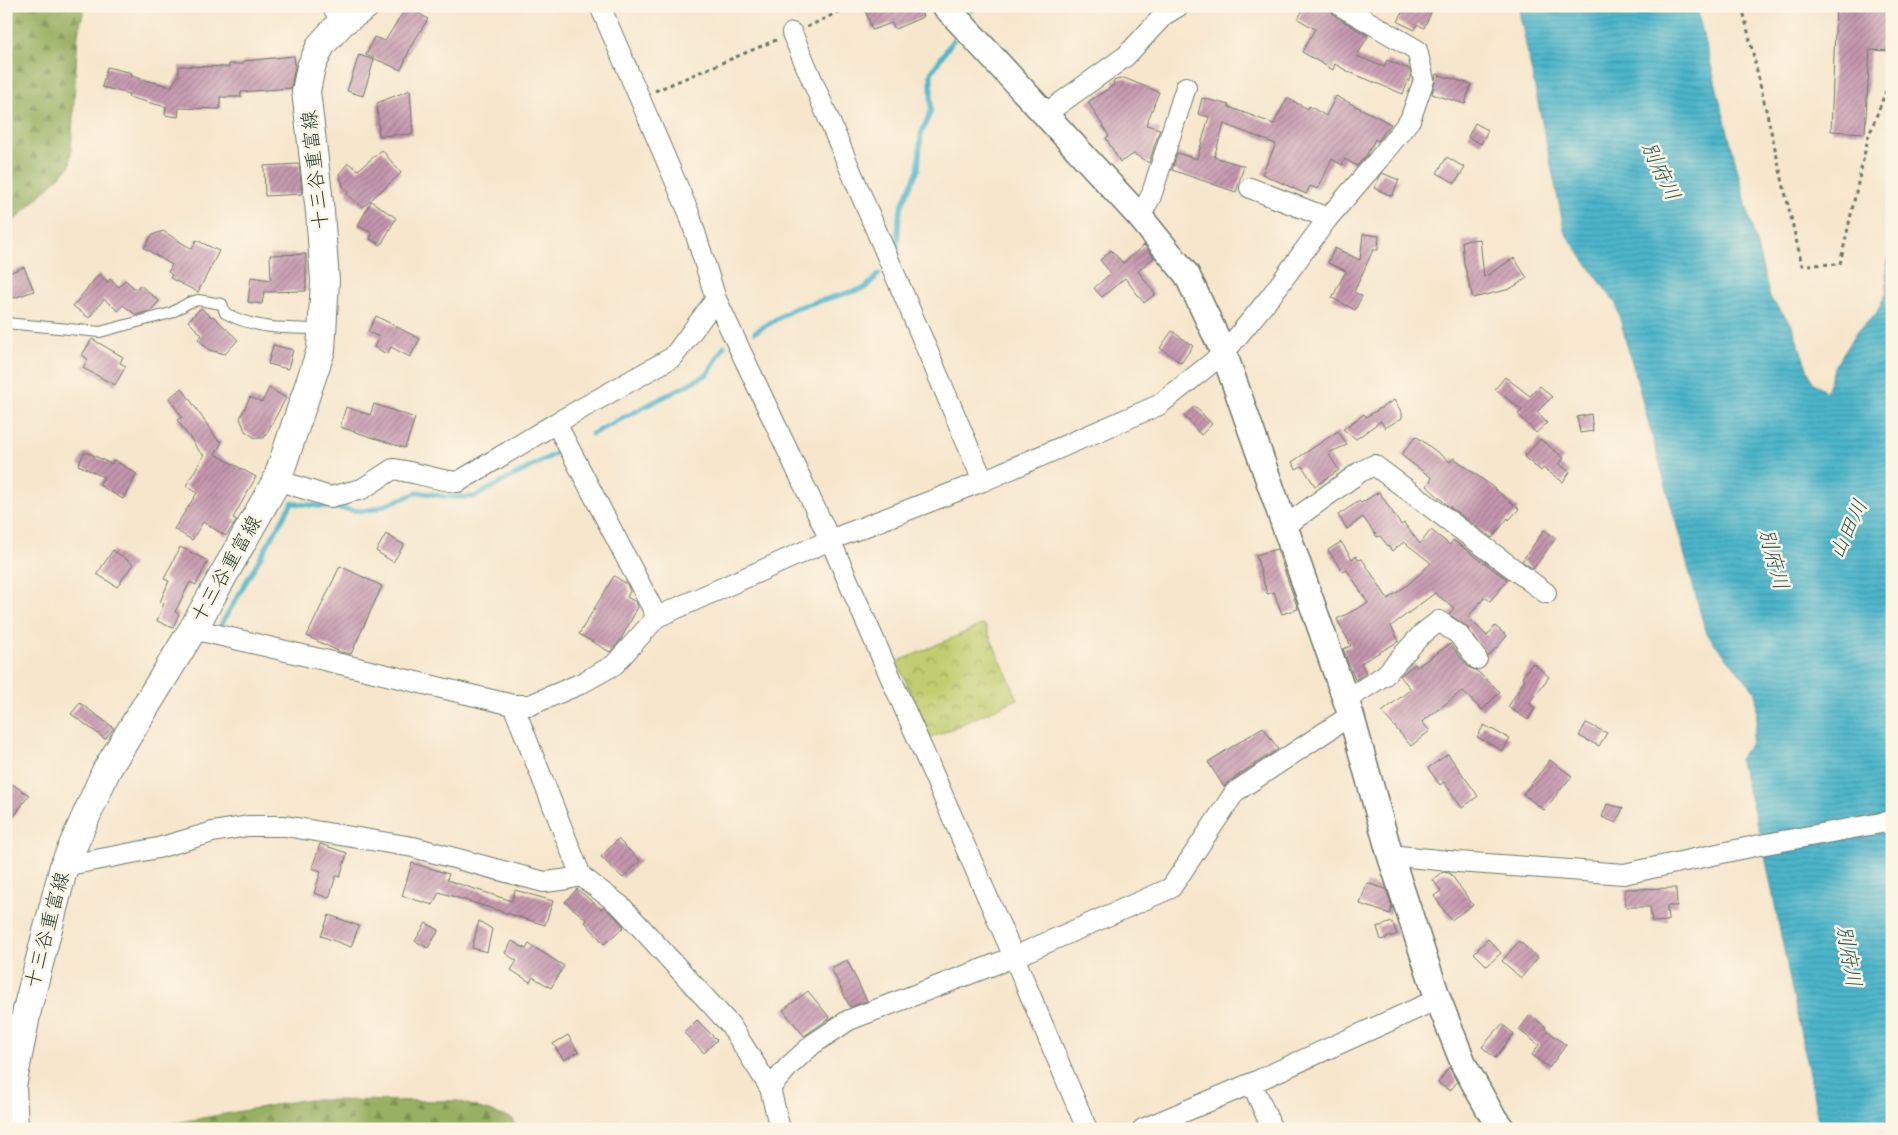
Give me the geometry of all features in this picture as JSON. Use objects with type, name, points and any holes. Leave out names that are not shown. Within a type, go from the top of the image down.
[{"type":"main road","name":"十三谷重富線","points":[[14,1129],[12,1086],[26,1010],[64,866],[106,771],[193,629],[277,480],[321,350],[325,281],[320,212],[306,91],[311,67],[337,14],[365,6]]},
{"type":"street","points":[[600,6],[689,213],[716,299],[830,540],[1014,957],[1087,1129]]},
{"type":"street","points":[[945,6],[1140,217],[1187,275],[1224,353],[1349,707],[1390,855],[1438,1000],[1464,1065],[1493,1117],[1502,1129]]},
{"type":"street","points":[[1045,114],[1126,56],[1164,15],[1179,6]]},
{"type":"street","points":[[193,629],[513,705],[530,705],[580,684],[614,665],[658,617],[830,540],[983,481],[1159,405],[1224,353],[1271,296],[1328,218],[1410,120],[1424,80],[1417,50],[1341,6]]},
{"type":"street","points":[[792,33],[983,481]]},
{"type":"street","points":[[1140,217],[1151,196],[1186,87]]},
{"type":"street","points":[[1250,188],[1328,218]]},
{"type":"street","points":[[277,480],[330,497],[362,489],[393,469],[417,472],[442,480],[458,482],[556,423],[673,358],[716,299]]},
{"type":"street","points":[[556,423],[658,617]]},
{"type":"street","points":[[1285,526],[1360,472],[1374,465],[1546,593]]},
{"type":"street","points":[[770,1088],[789,1066],[813,1044],[849,1020],[1014,957],[1171,888],[1235,792],[1349,707],[1385,675],[1421,635],[1439,621],[1458,634],[1477,658]]},
{"type":"street","points":[[513,705],[581,876],[621,906],[731,1026],[770,1088],[780,1129]]},
{"type":"street","points":[[1390,855],[1624,874],[1755,846],[1892,821]]},
{"type":"street","points":[[64,866],[158,848],[213,832],[248,826],[285,826],[413,847],[544,882],[581,876]]},
{"type":"street","points":[[1143,1129],[1252,1083],[1438,1000]]},
{"type":"street","points":[[1252,1083],[1272,1129]]},
{"type":"lane","points":[[6,323],[100,332],[171,313],[188,303],[198,300],[222,304],[225,313],[248,324],[322,329]]},
{"type":"path","points":[[640,98],[851,6]]},
{"type":"path","points":[[1742,6],[1802,265],[1840,264],[1868,138],[1892,75]]},
{"type":"green space","points":[[6,6],[85,6],[78,33],[70,166],[6,229]]},
{"type":"green space","points":[[984,624],[1018,699],[931,738],[897,662]]},
{"type":"green space","points":[[302,1100],[458,1101],[513,1119],[517,1129],[162,1129],[164,1125]]},
{"type":"water","points":[[1518,6],[1696,6],[1770,298],[1791,323],[1812,382],[1826,392],[1835,366],[1856,333],[1876,314],[1887,291],[1886,269],[1892,246],[1892,1129],[1820,1129],[1761,836],[1739,759],[1751,743],[1757,720],[1756,692],[1706,633],[1616,304],[1565,233]]},
{"type":"building","points":[[407,6],[428,19],[411,46],[401,70],[366,55],[374,37],[385,41]]},
{"type":"building","points":[[864,6],[919,6],[923,17],[895,29],[892,23],[872,30]]},
{"type":"building","points":[[1305,6],[1323,6],[1335,16],[1368,36],[1357,56],[1384,67],[1387,60],[1409,69],[1411,75],[1403,94],[1349,72],[1335,64],[1333,70],[1302,52],[1315,29],[1298,19]]},
{"type":"building","points":[[1405,6],[1434,6],[1424,28],[1417,24],[1415,30],[1398,22]]},
{"type":"building","points":[[1836,6],[1892,6],[1890,51],[1870,50],[1865,133],[1831,131]]},
{"type":"building","points":[[359,55],[374,60],[363,96],[347,91]]},
{"type":"building","points":[[294,56],[295,66],[291,88],[241,92],[241,97],[220,97],[220,109],[179,108],[178,117],[165,115],[166,107],[128,97],[129,94],[102,87],[107,67],[132,73],[131,76],[171,87],[179,74],[179,66],[229,67],[229,64],[243,64],[243,61]]},
{"type":"building","points":[[1436,74],[1471,84],[1465,104],[1432,94]]},
{"type":"building","points":[[1124,78],[1159,92],[1146,125],[1160,129],[1149,163],[1134,154],[1120,162],[1106,138],[1109,136],[1088,102],[1114,85],[1113,81]]},
{"type":"building","points":[[410,90],[413,134],[379,136],[377,103]]},
{"type":"building","points":[[1336,96],[1391,124],[1378,141],[1375,139],[1367,154],[1357,166],[1345,159],[1342,165],[1332,159],[1318,189],[1310,186],[1306,194],[1262,174],[1276,144],[1224,124],[1214,157],[1244,166],[1236,192],[1172,170],[1177,153],[1197,159],[1209,117],[1198,114],[1202,98],[1229,105],[1229,107],[1274,124],[1287,98],[1308,109],[1309,106],[1326,116]]},
{"type":"building","points":[[1475,123],[1488,130],[1481,144],[1468,137]]},
{"type":"building","points":[[382,150],[401,173],[363,207],[347,195],[348,191],[344,188],[339,174],[348,163],[358,170]]},
{"type":"building","points":[[1447,157],[1465,168],[1455,183],[1437,173]]},
{"type":"building","points":[[299,164],[302,194],[265,196],[264,166]]},
{"type":"building","points":[[1382,173],[1399,180],[1392,196],[1374,188]]},
{"type":"building","points":[[371,201],[396,218],[381,245],[370,239],[372,233],[358,226]]},
{"type":"building","points":[[163,231],[192,249],[196,240],[219,251],[198,292],[170,278],[172,275],[168,272],[172,265],[144,248],[152,235]]},
{"type":"building","points":[[1363,234],[1379,236],[1378,250],[1373,250],[1354,292],[1362,296],[1355,310],[1332,298],[1346,271],[1328,263],[1335,248],[1360,260]]},
{"type":"building","points":[[1480,239],[1484,277],[1514,258],[1527,278],[1510,289],[1473,298],[1464,264],[1462,241]]},
{"type":"building","points":[[1144,245],[1154,257],[1138,271],[1155,294],[1144,303],[1125,278],[1102,297],[1094,288],[1111,273],[1100,260],[1111,250],[1123,263]]},
{"type":"building","points":[[306,254],[306,291],[264,292],[262,304],[248,302],[251,277],[271,280],[270,255]]},
{"type":"building","points":[[24,267],[34,291],[14,298],[6,279],[6,274]]},
{"type":"building","points":[[99,274],[108,282],[110,279],[119,287],[125,280],[136,289],[140,285],[159,301],[150,311],[136,315],[123,305],[118,311],[104,299],[89,318],[73,306]]},
{"type":"building","points":[[201,308],[211,317],[213,316],[238,340],[225,354],[209,350],[198,339],[202,335],[188,321]]},
{"type":"building","points":[[376,316],[420,339],[410,357],[391,347],[387,354],[374,347],[379,337],[368,332]]},
{"type":"building","points":[[1172,331],[1193,346],[1181,363],[1160,348]]},
{"type":"building","points":[[92,339],[123,357],[120,363],[126,366],[115,385],[83,368],[88,359],[82,355]]},
{"type":"building","points":[[273,345],[293,350],[288,369],[268,364]]},
{"type":"building","points":[[1505,377],[1530,396],[1540,386],[1552,397],[1537,412],[1547,423],[1536,433],[1518,414],[1522,410],[1495,389]]},
{"type":"building","points":[[182,388],[217,439],[222,442],[215,454],[256,477],[233,518],[237,520],[226,536],[203,522],[192,540],[174,529],[197,493],[186,486],[204,455],[177,420],[182,417],[169,398]]},
{"type":"building","points":[[269,388],[286,398],[264,438],[255,438],[245,431],[240,418],[250,397],[262,402]]},
{"type":"building","points":[[1394,400],[1402,413],[1402,418],[1385,428],[1381,421],[1356,439],[1343,429],[1364,414],[1366,417]]},
{"type":"building","points":[[374,404],[415,418],[405,448],[340,427],[346,407],[370,415]]},
{"type":"building","points":[[1195,406],[1212,424],[1201,435],[1184,416]]},
{"type":"building","points":[[1591,414],[1593,431],[1580,433],[1577,417]]},
{"type":"building","points":[[1338,431],[1347,445],[1328,453],[1339,470],[1315,486],[1302,466],[1296,469],[1292,462]]},
{"type":"building","points":[[1416,436],[1450,462],[1454,458],[1519,509],[1509,520],[1508,518],[1492,538],[1446,504],[1427,486],[1432,478],[1401,455]]},
{"type":"building","points":[[1540,439],[1564,458],[1559,464],[1570,472],[1563,482],[1543,468],[1541,471],[1524,457]]},
{"type":"building","points":[[84,453],[89,453],[111,464],[114,460],[137,474],[123,499],[99,485],[104,477],[78,465]]},
{"type":"building","points":[[1379,492],[1401,525],[1404,523],[1420,544],[1431,530],[1450,545],[1453,540],[1508,580],[1490,601],[1485,597],[1468,617],[1487,636],[1495,626],[1507,636],[1488,657],[1467,627],[1449,614],[1454,608],[1435,593],[1391,626],[1399,641],[1361,663],[1366,673],[1355,680],[1343,649],[1351,646],[1337,619],[1368,603],[1347,570],[1343,572],[1328,550],[1341,542],[1352,559],[1356,556],[1358,560],[1362,559],[1388,599],[1410,583],[1431,563],[1404,542],[1392,551],[1380,536],[1377,537],[1363,517],[1347,529],[1338,515],[1359,501],[1361,503]]},
{"type":"building","points":[[1544,530],[1556,538],[1533,569],[1522,561]]},
{"type":"building","points":[[386,534],[404,545],[393,562],[376,551]]},
{"type":"building","points":[[180,547],[208,561],[196,585],[190,582],[175,612],[179,614],[173,628],[157,621],[164,603],[160,602],[169,581],[164,579]]},
{"type":"building","points":[[1277,549],[1298,609],[1282,614],[1274,592],[1267,594],[1256,555]]},
{"type":"building","points":[[113,550],[133,564],[117,587],[97,574]]},
{"type":"building","points":[[340,566],[382,586],[351,654],[340,652],[307,636]]},
{"type":"building","points":[[614,576],[627,584],[630,591],[627,597],[636,602],[638,607],[620,641],[610,652],[579,634]]},
{"type":"building","points":[[1450,644],[1468,667],[1477,671],[1500,692],[1482,710],[1462,691],[1422,722],[1430,731],[1411,746],[1382,712],[1411,689],[1400,676],[1415,664],[1417,667]]},
{"type":"building","points":[[1533,663],[1549,677],[1529,703],[1535,708],[1528,720],[1508,707],[1525,679],[1522,677]]},
{"type":"building","points":[[80,703],[114,728],[105,739],[71,714]]},
{"type":"building","points":[[1586,723],[1607,733],[1599,746],[1579,736]]},
{"type":"building","points":[[1484,725],[1510,739],[1503,751],[1477,737]]},
{"type":"building","points":[[1263,727],[1278,749],[1228,782],[1224,787],[1208,762]]},
{"type":"building","points":[[1448,754],[1478,796],[1462,808],[1444,782],[1440,785],[1428,768]]},
{"type":"building","points":[[1550,760],[1572,776],[1544,810],[1523,794]]},
{"type":"building","points":[[6,780],[29,795],[6,828]]},
{"type":"building","points":[[1607,804],[1623,808],[1616,823],[1602,817]]},
{"type":"building","points":[[618,839],[640,861],[623,878],[601,857]]},
{"type":"building","points":[[320,844],[347,853],[340,877],[336,876],[329,898],[314,893],[321,871],[312,868]]},
{"type":"building","points":[[412,863],[449,874],[447,880],[512,901],[515,890],[553,901],[545,925],[439,892],[433,905],[402,896]]},
{"type":"building","points":[[1443,872],[1450,873],[1473,905],[1451,920],[1434,896],[1441,891],[1433,880]]},
{"type":"building","points":[[1367,883],[1386,889],[1392,907],[1390,914],[1360,904]]},
{"type":"building","points":[[1676,888],[1677,906],[1667,906],[1668,921],[1652,922],[1650,907],[1625,907],[1625,889]]},
{"type":"building","points":[[577,889],[601,909],[603,907],[613,915],[624,927],[604,944],[585,922],[587,920],[565,902]]},
{"type":"building","points":[[329,915],[359,926],[351,947],[321,936]]},
{"type":"building","points":[[479,921],[492,929],[487,952],[472,948]]},
{"type":"building","points":[[1392,922],[1397,934],[1381,940],[1377,927]]},
{"type":"building","points":[[426,923],[439,930],[428,948],[415,941]]},
{"type":"building","points":[[1488,939],[1501,953],[1487,966],[1474,953]]},
{"type":"building","points":[[512,941],[526,949],[529,944],[564,966],[551,988],[533,977],[530,982],[511,970],[517,961],[505,953]]},
{"type":"building","points":[[1519,941],[1538,958],[1521,978],[1502,961]]},
{"type":"building","points":[[847,960],[867,1001],[850,1007],[831,968]]},
{"type":"building","points":[[808,991],[830,1018],[804,1036],[783,1010]]},
{"type":"building","points":[[1530,1015],[1566,1045],[1549,1068],[1532,1055],[1539,1045],[1519,1030]]},
{"type":"building","points":[[697,1020],[717,1040],[704,1053],[684,1033]]},
{"type":"building","points":[[1502,1024],[1514,1034],[1495,1058],[1482,1047]]},
{"type":"building","points":[[568,1035],[578,1052],[564,1060],[553,1044]]},
{"type":"building","points":[[1449,1067],[1457,1082],[1450,1091],[1438,1083]]},
{"type":"waterway","points":[[972,11],[974,6]]},
{"type":"waterway","points":[[897,254],[899,216],[903,202],[918,170],[921,134],[931,111],[931,73],[953,40]]},
{"type":"waterway","points":[[755,332],[795,308],[865,288],[879,274]]},
{"type":"waterway","points":[[592,434],[708,374],[724,346]]},
{"type":"waterway","points":[[221,625],[292,503],[361,511],[375,509],[419,492],[449,497],[474,497],[564,449]]},
{"type":"water label","name":"別府川","points":[[1661,171]]},
{"type":"water label","name":"山田川","points":[[1848,529]]},
{"type":"water label","name":"別府川","points":[[1774,559]]},
{"type":"water label","name":"別府川","points":[[1849,956]]}]
